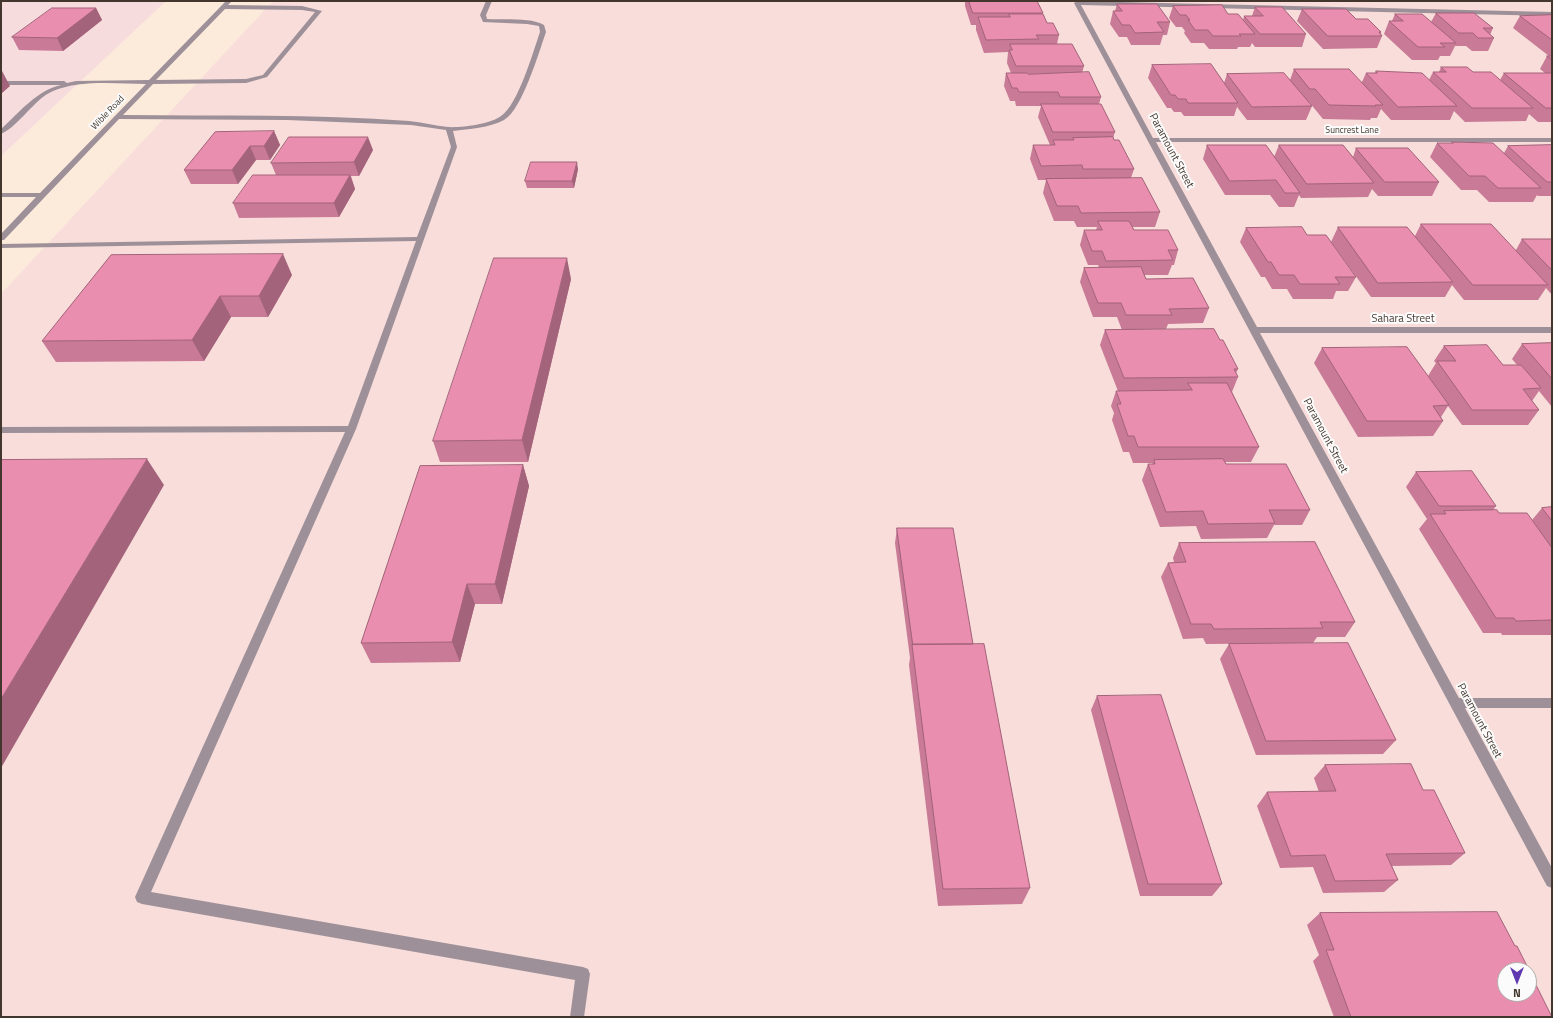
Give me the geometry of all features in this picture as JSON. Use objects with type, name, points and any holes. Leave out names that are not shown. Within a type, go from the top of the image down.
[{"type":"street","name":"Wible Road","points":[[1,238],[230,1]]},
{"type":"street","points":[[117,117],[287,118],[411,123],[449,130],[483,124],[504,117],[514,106],[543,32],[542,25],[527,22],[485,21],[483,15],[489,1]]},
{"type":"street","name":"Paramount Street","points":[[1552,14],[1077,3],[1552,881]]},
{"type":"street","points":[[1,83],[246,81],[265,76],[319,11],[302,8],[224,7]]},
{"type":"street","points":[[1,132],[41,96],[55,88],[76,83]]},
{"type":"street","points":[[449,130],[454,147],[351,429],[142,897],[583,974],[577,1017]]},
{"type":"street","name":"Suncrest Lane","points":[[1152,140],[1552,140]]},
{"type":"street","points":[[1,195],[43,194]]},
{"type":"street","points":[[1,246],[420,239]]},
{"type":"street","name":"Sahara Street","points":[[1254,330],[1552,330]]},
{"type":"street","points":[[1,430],[351,429]]},
{"type":"street","points":[[1456,704],[1552,704]]},
{"type":"shaded area","points":[[1,1],[166,1],[1,156]]},
{"type":"shaded area","points":[[273,1],[1552,1],[1552,1017],[1,1017],[1,294]]},
{"type":"building","points":[[969,1],[1037,1],[1043,13],[973,13]]},
{"type":"building","points":[[1117,4],[1157,4],[1170,22],[1157,22],[1164,32],[1135,33],[1130,25],[1122,25],[1113,11],[1122,11]]},
{"type":"building","points":[[1222,5],[1228,14],[1238,14],[1255,34],[1239,34],[1241,36],[1213,36],[1208,30],[1195,30],[1186,15],[1180,15],[1173,6]]},
{"type":"building","points":[[1255,7],[1282,7],[1306,34],[1260,34],[1244,16],[1263,16]]},
{"type":"building","points":[[52,8],[96,8],[57,38],[12,37]]},
{"type":"building","points":[[1302,9],[1346,9],[1356,19],[1368,19],[1381,32],[1379,32],[1382,36],[1328,36]]},
{"type":"building","points":[[1436,13],[1474,13],[1493,28],[1483,28],[1494,38],[1478,38],[1473,33],[1459,33]]},
{"type":"building","points":[[1009,14],[1043,14],[1047,23],[1053,23],[1059,35],[1036,35],[1039,39],[986,40],[978,17],[1010,17]]},
{"type":"building","points":[[1395,14],[1422,14],[1456,43],[1440,43],[1445,47],[1418,47],[1389,21],[1403,21]]},
{"type":"building","points":[[1552,15],[1552,40],[1520,16]]},
{"type":"building","points":[[1010,44],[1072,44],[1084,66],[1016,66],[1009,50],[1012,50]]},
{"type":"building","points":[[1211,64],[1238,103],[1188,103],[1186,99],[1178,99],[1175,95],[1171,95],[1152,65]]},
{"type":"building","points":[[1441,67],[1467,67],[1473,72],[1491,72],[1533,108],[1472,108],[1433,72],[1446,72]]},
{"type":"building","points":[[1294,69],[1349,69],[1383,105],[1329,105],[1315,89],[1310,89]]},
{"type":"building","points":[[1376,71],[1422,73],[1457,106],[1398,107],[1366,73],[1377,73]]},
{"type":"building","points":[[1089,72],[1101,97],[1060,97],[1058,92],[1019,92],[1017,88],[1012,88],[1006,73],[1028,74]]},
{"type":"building","points":[[1284,73],[1312,106],[1252,107],[1227,74]]},
{"type":"building","points":[[1504,73],[1552,73],[1552,108],[1546,108]]},
{"type":"building","points":[[1041,104],[1101,104],[1115,132],[1053,132]]},
{"type":"building","points":[[274,131],[264,146],[250,146],[232,170],[184,170],[215,132]]},
{"type":"building","points":[[289,137],[368,137],[354,162],[271,163]]},
{"type":"building","points":[[1113,137],[1114,140],[1119,140],[1134,169],[1083,169],[1082,165],[1041,166],[1033,145],[1055,145],[1053,140],[1074,140],[1073,138]]},
{"type":"building","points":[[1452,142],[1493,143],[1541,188],[1498,188],[1485,176],[1469,176],[1437,143],[1453,143]]},
{"type":"building","points":[[1207,145],[1266,145],[1300,193],[1285,193],[1276,180],[1230,181]]},
{"type":"building","points":[[1279,145],[1343,145],[1374,183],[1307,184]]},
{"type":"building","points":[[1552,145],[1552,182],[1547,182],[1508,146]]},
{"type":"building","points":[[1356,148],[1408,148],[1439,182],[1385,182]]},
{"type":"building","points":[[531,162],[577,162],[572,181],[525,181]]},
{"type":"building","points":[[253,175],[350,175],[334,203],[233,203]]},
{"type":"building","points":[[1142,178],[1160,212],[1081,213],[1078,206],[1057,206],[1046,179]]},
{"type":"building","points":[[1098,221],[1129,221],[1134,230],[1168,230],[1178,250],[1168,250],[1173,260],[1106,261],[1102,251],[1092,251],[1084,230],[1102,230]]},
{"type":"building","points":[[1421,224],[1491,224],[1548,285],[1473,285]]},
{"type":"building","points":[[1302,227],[1307,235],[1326,235],[1356,277],[1335,277],[1340,284],[1300,284],[1294,275],[1279,275],[1271,262],[1268,262],[1246,228]]},
{"type":"building","points":[[1338,227],[1407,227],[1453,282],[1378,283]]},
{"type":"building","points":[[1522,239],[1552,239],[1552,270]]},
{"type":"building","points":[[283,254],[259,296],[220,296],[192,340],[42,341],[111,255]]},
{"type":"building","points":[[494,258],[567,258],[522,440],[433,441]]},
{"type":"building","points":[[1141,267],[1146,279],[1193,278],[1209,308],[1169,309],[1172,315],[1126,315],[1121,303],[1098,303],[1084,268]]},
{"type":"building","points":[[1214,329],[1220,340],[1223,340],[1238,369],[1234,369],[1238,377],[1124,378],[1105,330]]},
{"type":"building","points":[[1552,343],[1552,379],[1522,344]]},
{"type":"building","points":[[1487,345],[1503,365],[1521,365],[1541,388],[1523,389],[1539,410],[1472,410],[1437,361],[1456,361],[1444,346]]},
{"type":"building","points":[[1407,347],[1449,405],[1433,406],[1443,421],[1367,421],[1322,348]]},
{"type":"building","points":[[1188,383],[1227,383],[1259,447],[1138,447],[1134,436],[1128,436],[1117,404],[1121,404],[1116,391],[1192,390]]},
{"type":"building","points":[[147,459],[1,699],[1,460]]},
{"type":"building","points":[[1223,459],[1226,464],[1286,464],[1310,510],[1269,510],[1275,523],[1208,524],[1203,511],[1166,512],[1148,464],[1155,464],[1154,460]]},
{"type":"building","points":[[523,465],[495,584],[467,584],[452,642],[361,643],[420,466]]},
{"type":"building","points":[[1472,471],[1496,506],[1439,506],[1416,472]]},
{"type":"building","points":[[1552,507],[1552,521],[1542,508]]},
{"type":"building","points":[[1497,510],[1499,513],[1527,513],[1552,548],[1552,620],[1516,621],[1514,618],[1496,618],[1430,514],[1446,514],[1444,511]]},
{"type":"building","points":[[897,528],[953,528],[973,644],[913,644]]},
{"type":"building","points":[[1315,542],[1355,622],[1320,622],[1323,628],[1214,629],[1211,624],[1191,624],[1168,563],[1186,562],[1179,543]]},
{"type":"building","points":[[1348,643],[1396,740],[1266,741],[1229,644]]},
{"type":"building","points":[[984,644],[1030,888],[943,889],[912,645]]},
{"type":"building","points":[[1161,695],[1222,884],[1148,884],[1097,696]]},
{"type":"building","points":[[1411,764],[1423,790],[1434,790],[1465,853],[1386,854],[1398,880],[1335,881],[1325,855],[1291,856],[1267,792],[1336,791],[1325,765]]},
{"type":"building","points":[[1497,912],[1525,962],[1497,962],[1497,1002],[1537,1002],[1537,987],[1552,1017],[1351,1017],[1326,950],[1334,950],[1320,913]]}]
